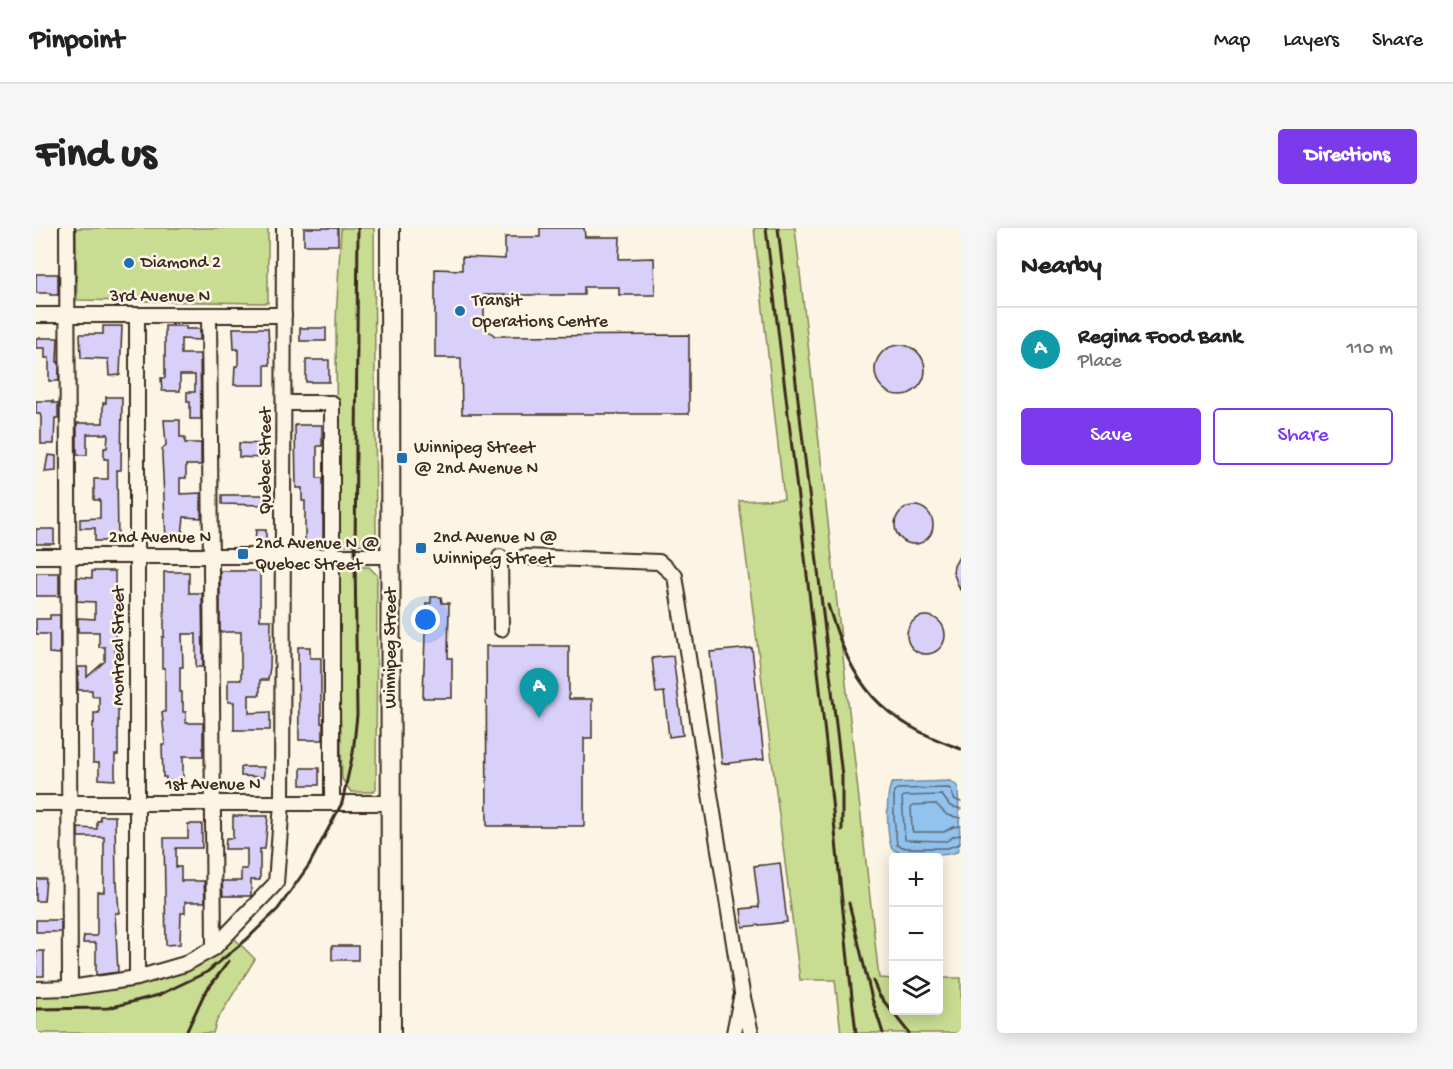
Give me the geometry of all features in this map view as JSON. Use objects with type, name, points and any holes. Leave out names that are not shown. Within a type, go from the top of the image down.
[{"type":"main road","name":"Winnipeg Street","points":[[390,228],[391,1033]]},
{"type":"street","points":[[67,228],[70,988]]},
{"type":"street","name":"Quebec Street","points":[[36,989],[70,988],[137,978],[185,964],[214,948],[276,883],[282,803],[284,228]]},
{"type":"street","name":"3rd Avenue N","points":[[36,315],[284,315]]},
{"type":"street","name":"Montreal Street","points":[[137,315],[137,978]]},
{"type":"street","points":[[209,315],[212,556],[211,803],[214,948]]},
{"type":"street","points":[[284,403],[332,403],[332,803]]},
{"type":"street","name":"2nd Avenue N","points":[[36,556],[391,556]]},
{"type":"street","points":[[500,557],[501,629]]},
{"type":"street","points":[[524,557],[659,562],[675,576],[742,993],[751,1033]]},
{"type":"street","name":"1st Avenue N","points":[[36,803],[390,803]]},
{"type":"street","points":[[734,1033],[742,993]]},
{"type":"green space","points":[[76,228],[268,228],[268,303],[77,300]]},
{"type":"green space","points":[[341,228],[374,228],[376,538],[368,544],[337,545],[336,321]]},
{"type":"green space","points":[[754,228],[795,228],[879,978],[889,979],[889,1015],[943,1015],[943,978],[961,978],[961,1033],[841,1033],[835,980],[800,980],[739,501],[784,499]]},
{"type":"green space","points":[[337,567],[369,567],[377,575],[376,789],[373,792],[351,792],[342,779]]},
{"type":"green space","points":[[234,938],[255,959],[217,1020],[213,1033],[36,1033],[36,996],[104,991],[155,981],[187,968]]},
{"type":"water","points":[[951,781],[958,787],[960,842],[957,852],[943,855],[902,853],[892,849],[889,835],[888,796],[892,783]]},
{"type":"building","points":[[304,228],[338,228],[338,245],[304,245]]},
{"type":"building","name":"Transit Operations Centre","points":[[540,228],[584,228],[585,237],[620,237],[619,259],[654,258],[655,295],[619,295],[619,287],[584,287],[584,295],[484,295],[484,327],[495,336],[689,335],[689,414],[462,414],[461,358],[435,358],[435,269],[462,270],[462,257],[505,259],[505,237],[540,237]]},
{"type":"building","points":[[36,274],[58,274],[58,295],[36,293]]},
{"type":"building","points":[[103,326],[122,326],[120,375],[109,376],[108,359],[81,358],[80,334],[103,334]]},
{"type":"building","points":[[165,326],[200,329],[200,340],[181,339],[181,354],[200,354],[201,419],[190,419],[190,402],[187,402],[187,392],[195,392],[195,375],[180,375],[180,391],[162,391],[161,378],[165,378]]},
{"type":"building","points":[[233,328],[268,328],[270,365],[265,365],[265,385],[234,385],[235,366],[238,366],[238,349],[234,349]]},
{"type":"building","points":[[300,328],[326,328],[326,341],[300,341]]},
{"type":"building","points":[[36,338],[58,338],[59,381],[49,381],[49,358],[45,358],[45,348],[36,348]]},
{"type":"building","points":[[895,345],[905,345],[918,352],[925,365],[925,375],[918,388],[905,395],[895,395],[886,391],[879,384],[875,375],[875,365],[879,356],[886,349]]},
{"type":"building","points":[[306,360],[329,360],[329,382],[306,382]]},
{"type":"building","points":[[106,397],[122,397],[121,470],[117,470],[118,541],[95,541],[95,528],[80,528],[80,519],[100,518],[100,500],[94,500],[94,479],[108,479],[108,459],[104,459],[104,448],[107,448],[108,434],[87,434],[87,455],[77,455],[77,423],[103,423],[103,403],[106,403]]},
{"type":"building","points":[[36,401],[58,403],[54,444],[41,444],[41,417],[40,414],[36,414]]},
{"type":"building","points":[[164,420],[180,420],[180,437],[185,437],[185,443],[201,443],[201,465],[186,465],[186,478],[180,478],[180,494],[201,493],[201,518],[184,517],[182,535],[177,535],[177,540],[166,540],[162,455],[162,449],[166,445]]},
{"type":"building","points":[[295,425],[322,425],[322,446],[317,446],[317,478],[323,478],[323,542],[305,542],[305,501],[302,501],[302,488],[296,488]]},
{"type":"building","points":[[239,443],[266,444],[265,458],[239,457]]},
{"type":"building","points":[[48,455],[56,456],[56,471],[45,472]]},
{"type":"building","points":[[222,495],[265,495],[265,505],[222,504]]},
{"type":"building","points":[[914,506],[928,511],[933,525],[928,539],[914,544],[900,539],[895,525],[900,511]]},
{"type":"building","points":[[36,529],[54,529],[54,544],[36,544]]},
{"type":"building","points":[[256,530],[266,530],[266,543],[255,543]]},
{"type":"building","points":[[961,553],[961,590],[960,590],[953,572]]},
{"type":"building","points":[[92,571],[115,571],[115,660],[119,660],[119,668],[116,668],[116,699],[120,699],[120,706],[118,706],[118,755],[115,755],[115,780],[99,779],[99,763],[93,763],[93,723],[94,713],[99,713],[99,696],[92,696],[92,690],[78,690],[78,667],[87,667],[87,677],[105,661],[105,647],[99,647],[99,632],[78,632],[78,618],[95,619],[95,602],[77,601],[77,577],[92,578]]},
{"type":"building","points":[[220,571],[260,571],[260,620],[271,620],[270,667],[268,680],[260,680],[260,695],[249,695],[249,713],[270,712],[270,730],[234,730],[234,702],[228,702],[228,680],[241,680],[241,632],[220,632]]},
{"type":"building","points":[[164,572],[189,572],[189,593],[202,593],[203,667],[196,667],[196,634],[182,634],[183,667],[180,667],[180,692],[182,692],[183,712],[186,712],[186,723],[203,723],[203,756],[183,756],[183,781],[166,781],[166,777],[163,777],[162,745],[165,745],[162,712],[165,712],[165,668],[162,668]]},
{"type":"building","points":[[36,573],[59,573],[59,596],[36,596]]},
{"type":"building","points":[[431,597],[441,597],[442,603],[449,603],[448,658],[452,658],[452,698],[423,698],[426,603],[431,603]]},
{"type":"building","points":[[50,615],[60,615],[60,654],[49,653],[49,634],[36,634],[36,619],[50,619]]},
{"type":"building","points":[[926,616],[940,621],[945,635],[940,649],[926,654],[912,649],[907,635],[912,621]]},
{"type":"building","points":[[486,646],[569,646],[569,699],[592,699],[592,738],[584,738],[584,826],[487,826]]},
{"type":"building","points":[[298,647],[310,647],[310,658],[321,658],[323,740],[299,740]]},
{"type":"building","points":[[752,648],[764,759],[722,764],[710,652]]},
{"type":"building","points":[[673,656],[683,735],[669,737],[664,692],[656,693],[652,658]]},
{"type":"building","points":[[241,767],[264,767],[264,777],[241,776]]},
{"type":"building","points":[[301,768],[319,768],[319,785],[301,785]]},
{"type":"building","points":[[100,816],[115,816],[119,913],[115,913],[118,972],[96,975],[96,943],[83,943],[84,936],[97,936],[97,892],[104,892],[104,837],[78,837],[78,828],[97,829]]},
{"type":"building","points":[[233,816],[268,816],[265,849],[260,849],[260,880],[251,880],[251,896],[223,896],[222,881],[241,881],[241,869],[247,869],[247,849],[225,849],[226,838],[233,838]]},
{"type":"building","points":[[188,824],[202,824],[202,848],[176,848],[176,867],[181,867],[181,881],[204,881],[205,902],[185,902],[185,913],[181,913],[180,944],[166,945],[164,838],[188,838]]},
{"type":"building","points":[[780,863],[787,922],[743,927],[741,909],[759,907],[754,866]]},
{"type":"building","points":[[36,879],[46,879],[44,901],[36,901]]},
{"type":"building","points":[[36,920],[61,920],[61,932],[36,932]]},
{"type":"building","points":[[332,946],[358,946],[358,960],[332,960]]},
{"type":"building","points":[[36,951],[44,951],[44,976],[36,976]]},
{"type":"railway","points":[[36,1009],[108,1008],[159,995],[207,972],[246,940],[278,909],[309,865],[342,803],[353,753],[357,715],[355,556],[358,228]]},
{"type":"railway","points":[[766,228],[814,636],[856,1033]]},
{"type":"railway","points":[[778,228],[842,776],[842,830]]},
{"type":"railway","points":[[828,605],[848,658],[859,679],[873,697],[909,726],[961,749]]},
{"type":"railway","points":[[849,903],[872,999],[883,1033]]},
{"type":"railway","points":[[186,1033],[204,994],[229,961]]},
{"type":"railway","points":[[873,981],[879,995],[909,1033]]},
{"type":"place","name":"Diamond 2","points":[[129,263]]},
{"type":"place","name":"Transit Operations Centre","points":[[460,311]]},
{"type":"place","name":"Winnipeg Street @ 2nd Avenue N","points":[[402,458]]},
{"type":"place","name":"2nd Avenue N @ Winnipeg Street","points":[[421,548]]},
{"type":"place","name":"2nd Avenue N @ Quebec Street","points":[[243,554]]},
{"type":"place","name":"Regina Food Bank","points":[[539,718]]}]
